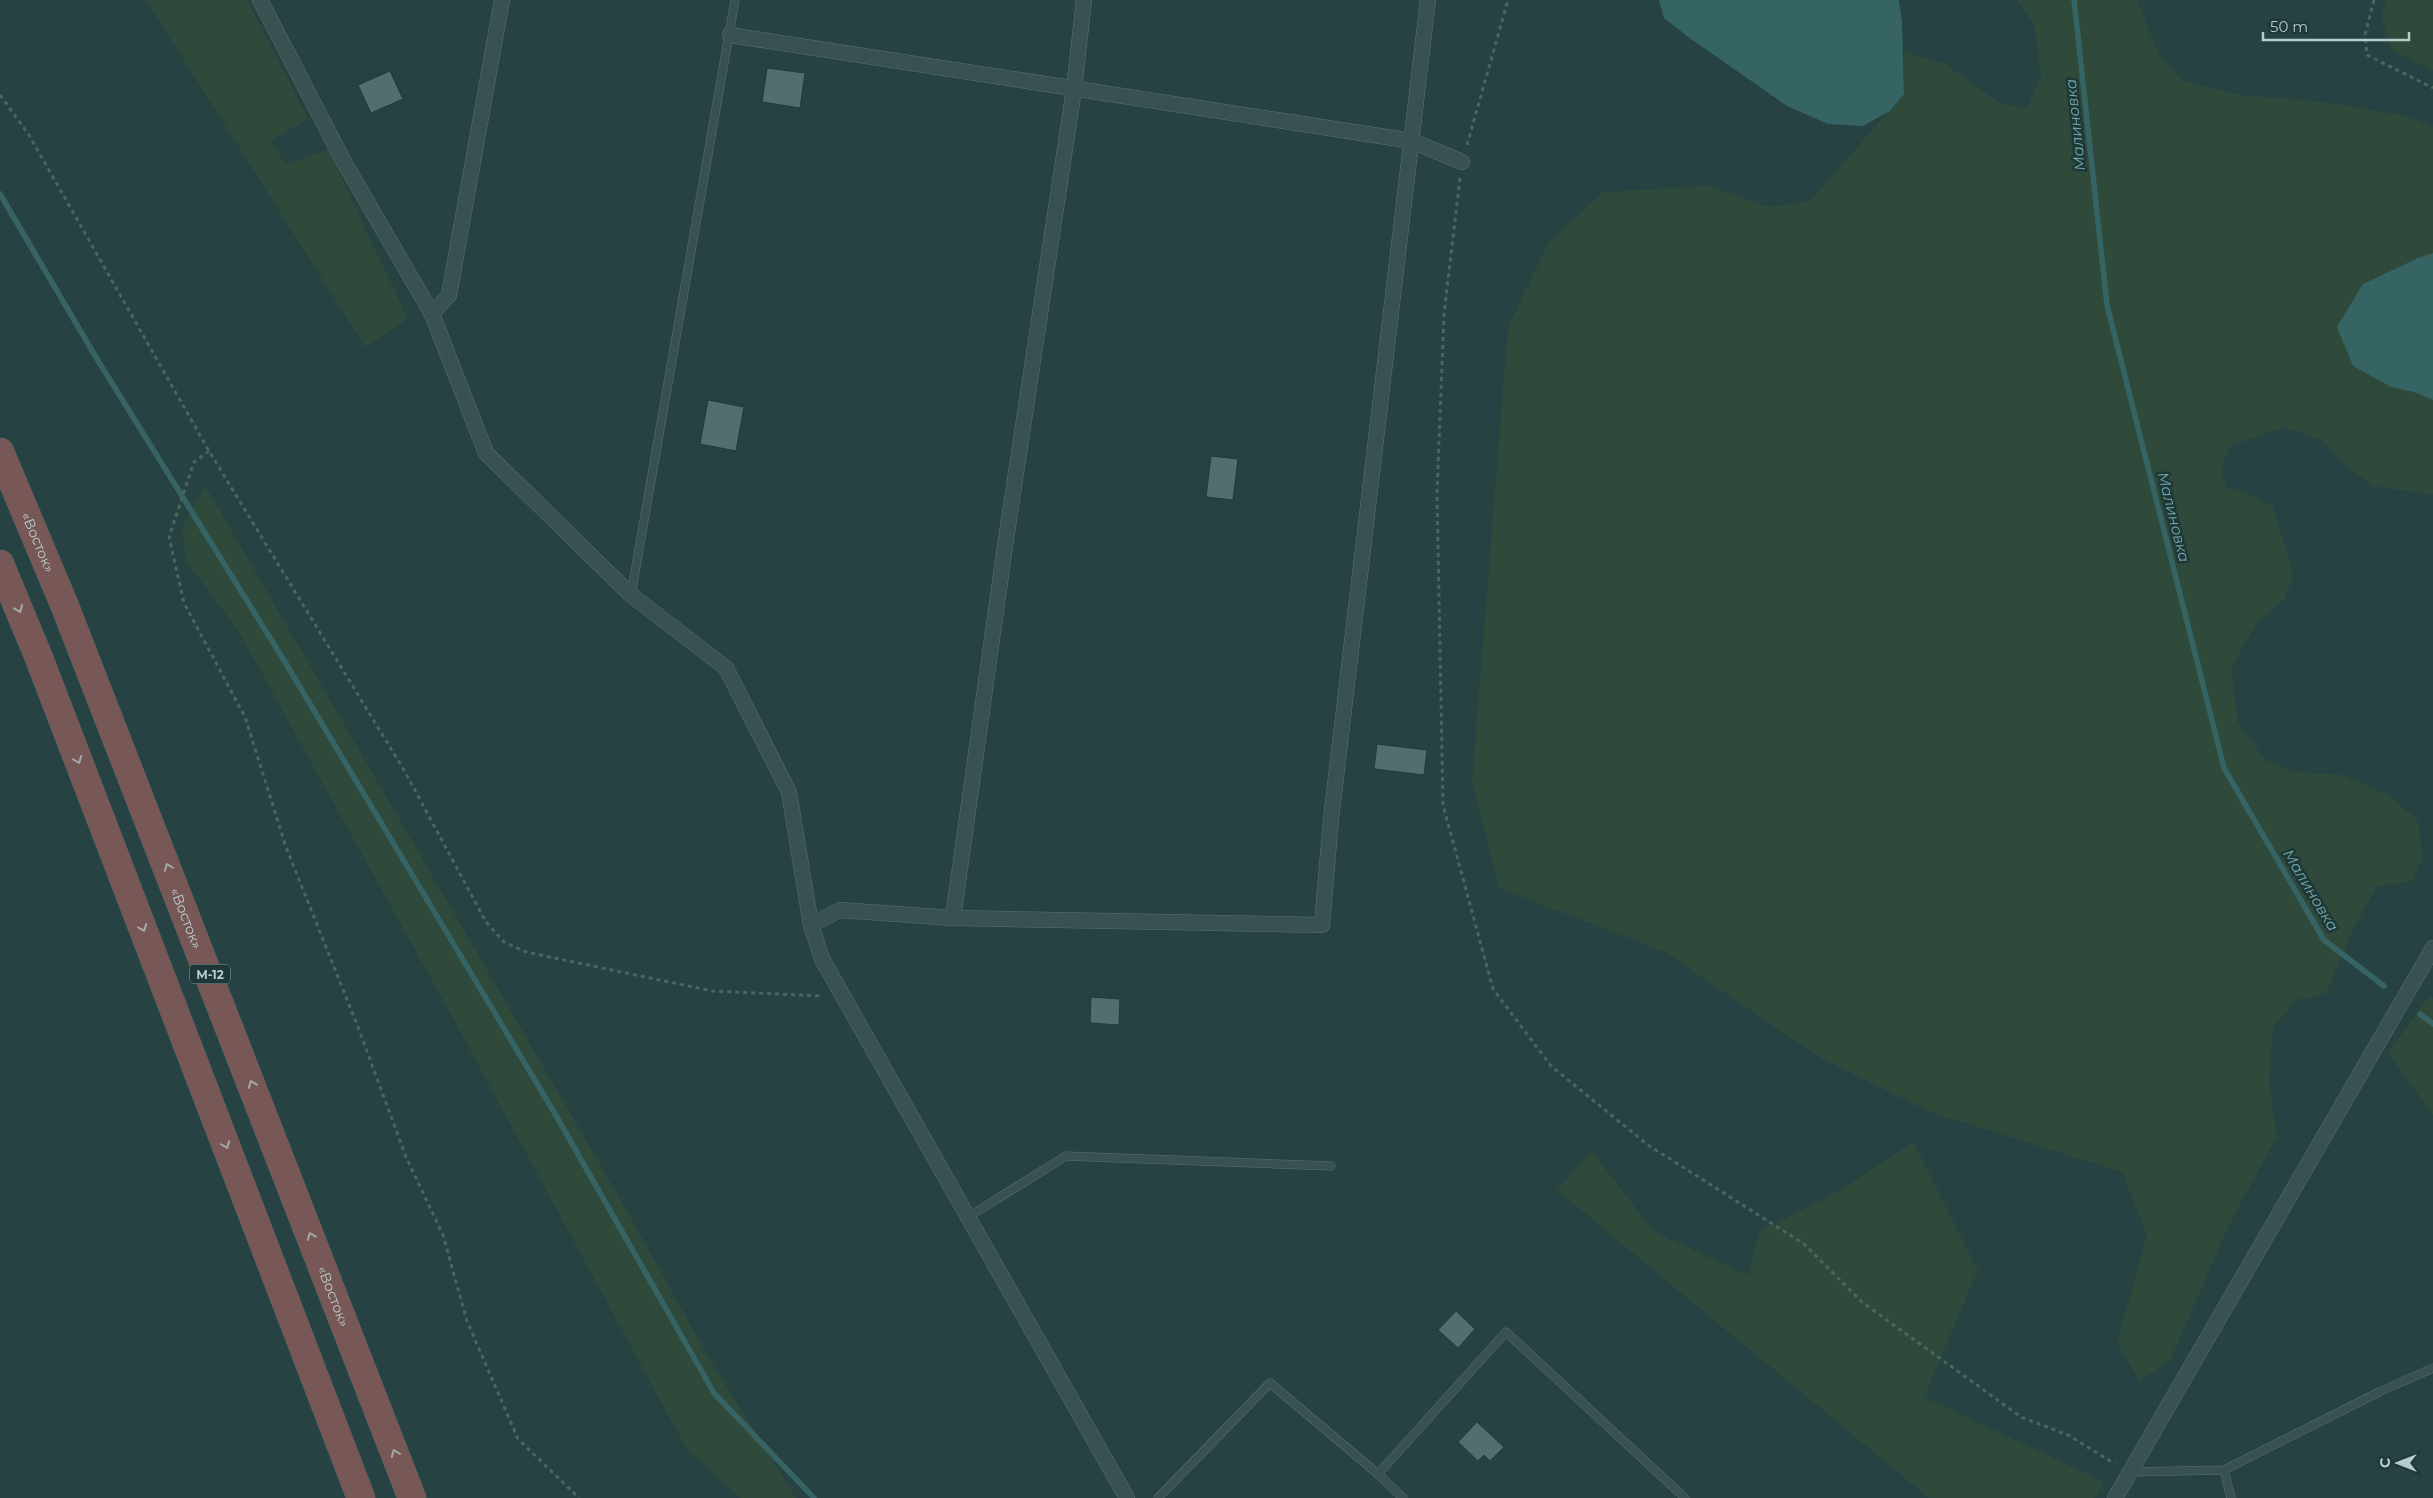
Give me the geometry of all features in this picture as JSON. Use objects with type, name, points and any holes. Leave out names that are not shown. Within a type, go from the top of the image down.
[{"type":"highway","name":"«Восток»","points":[[0,452],[64,604],[412,1498]]},
{"type":"highway","points":[[0,564],[43,667],[360,1498]]},
{"type":"street","points":[[260,0],[344,162],[432,314],[486,453],[632,595],[726,668],[789,792],[811,925],[822,959],[1127,1498]]},
{"type":"street","points":[[432,314],[449,294],[502,0]]},
{"type":"street","points":[[953,918],[1006,539],[1074,89],[1084,0]]},
{"type":"street","points":[[811,925],[840,910],[953,918],[1322,925],[1331,819],[1428,0]]},
{"type":"street","points":[[730,35],[1412,141],[1462,162]]},
{"type":"street","points":[[2115,1498],[2128,1472],[2433,948]]},
{"type":"lane","points":[[632,595],[735,0]]},
{"type":"lane","points":[[968,1217],[1066,1156],[1331,1166]]},
{"type":"lane","points":[[1378,1474],[1506,1332],[1685,1498]]},
{"type":"lane","points":[[2128,1472],[2224,1470],[2381,1391],[2433,1368]]},
{"type":"lane","points":[[1158,1498],[1270,1383],[1378,1474],[1403,1498]]},
{"type":"lane","points":[[2224,1470],[2231,1498]]},
{"type":"path","points":[[1508,0],[1462,162],[1444,314],[1437,494],[1443,806],[1493,989],[1551,1066],[1648,1146],[1804,1244],[1862,1302],[2021,1417],[2068,1435],[2128,1472]]},
{"type":"path","points":[[2374,0],[2364,35],[2368,55],[2433,88]]},
{"type":"path","points":[[0,95],[29,135],[208,451],[404,770],[486,922],[504,942],[526,952],[712,991],[844,997]]},
{"type":"path","points":[[208,451],[194,462],[169,537],[184,603],[244,717],[286,847],[358,1027],[406,1157],[443,1235],[467,1321],[514,1430],[518,1439],[579,1498]]},
{"type":"green space","points":[[146,0],[247,0],[308,119],[271,141],[286,165],[328,149],[408,319],[365,347]]},
{"type":"green space","points":[[2017,0],[2137,0],[2159,55],[2183,81],[2241,95],[2324,102],[2407,116],[2433,127],[2433,253],[2418,258],[2363,284],[2353,366],[2391,387],[2414,392],[2433,400],[2433,495],[2372,486],[2343,463],[2323,441],[2284,427],[2230,446],[2221,469],[2227,488],[2248,494],[2273,506],[2294,576],[2284,599],[2256,624],[2231,669],[2238,722],[2265,760],[2295,772],[2343,775],[2391,796],[2418,821],[2423,858],[2411,882],[2377,886],[2351,934],[2326,994],[2296,1000],[2273,1028],[2269,1084],[2277,1136],[2227,1229],[2170,1361],[2140,1381],[2117,1343],[2147,1235],[2122,1172],[1930,1112],[1822,1059],[1665,952],[1499,888],[1472,781],[1508,327],[1549,242],[1603,192],[1708,186],[1768,207],[1810,201],[1904,94],[1904,52],[1944,63],[2000,103],[2027,109],[2041,76],[2035,27]]},
{"type":"green space","points":[[2386,0],[2433,0],[2433,70],[2391,49],[2381,15]]},
{"type":"green space","points":[[205,485],[618,1195],[712,1363],[796,1498],[740,1498],[686,1448],[455,1022],[239,632],[186,561],[182,528]]},
{"type":"green space","points":[[2429,996],[2433,999],[2433,1115],[2388,1053]]},
{"type":"green space","points":[[1914,1142],[1978,1270],[1924,1397],[2104,1482],[2095,1498],[1929,1498],[1557,1190],[1592,1151],[1654,1232],[1748,1275],[1760,1231],[1833,1194]]},
{"type":"water","points":[[1659,0],[1899,0],[1902,22],[1904,94],[1890,111],[1863,126],[1828,124],[1787,106],[1691,39],[1664,18]]},
{"type":"water","points":[[2433,253],[2433,400],[2414,392],[2391,387],[2353,366],[2337,327],[2363,284],[2418,258]]},
{"type":"building","points":[[767,68],[805,73],[800,108],[762,102]]},
{"type":"building","points":[[390,71],[403,99],[371,113],[358,85]]},
{"type":"building","points":[[708,400],[744,407],[736,451],[700,444]]},
{"type":"building","points":[[1211,456],[1238,459],[1233,500],[1206,497]]},
{"type":"building","points":[[1377,744],[1427,750],[1424,775],[1374,769]]},
{"type":"building","points":[[1091,997],[1120,999],[1119,1025],[1090,1023]]},
{"type":"building","points":[[1456,1311],[1475,1329],[1458,1348],[1438,1330]]},
{"type":"building","points":[[1477,1422],[1504,1447],[1490,1461],[1484,1455],[1478,1461],[1458,1442]]},
{"type":"waterway","name":"Малиновка","points":[[2074,0],[2107,305],[2224,768],[2324,940],[2384,986]]},
{"type":"waterway","points":[[0,194],[97,359],[285,662],[554,1112],[714,1393],[814,1498]]},
{"type":"waterway","name":"Малиновка","points":[[2420,1014],[2433,1024]]}]
